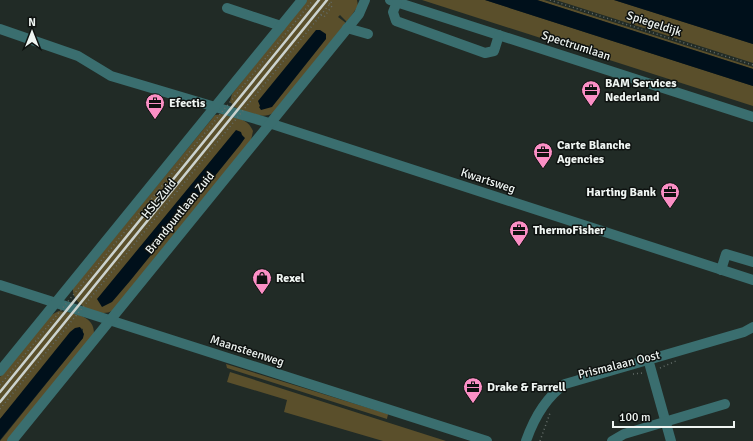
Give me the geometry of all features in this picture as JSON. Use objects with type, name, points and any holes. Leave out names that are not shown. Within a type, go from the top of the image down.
[{"type":"street","points":[[0,371],[302,0]]},
{"type":"street","name":"Brandpuntlaan Zuid","points":[[12,441],[359,14],[365,0]]},
{"type":"street","points":[[393,1],[393,12],[396,21],[485,53],[494,51],[499,35]]},
{"type":"street","name":"Spectrumlaan","points":[[393,1],[753,117]]},
{"type":"street","points":[[226,8],[281,26]]},
{"type":"street","points":[[347,28],[368,34]]},
{"type":"street","name":"Kwartsweg","points":[[0,29],[78,56],[111,76],[269,123],[753,280]]},
{"type":"street","points":[[721,270],[726,254],[753,262]]},
{"type":"street","name":"Maansteenweg","points":[[0,285],[487,441]]},
{"type":"street","name":"Prismalaan Oost","points":[[526,441],[539,411],[548,399],[565,384],[744,332],[753,327]]},
{"type":"street","points":[[648,359],[671,441]]},
{"type":"street","points":[[612,441],[624,434],[725,404]]},
{"type":"street","name":"Prismalaan Oost","points":[[532,441],[539,411]]},
{"type":"path","name":"HSL-Zuid","points":[[0,385],[313,0]]},
{"type":"path","points":[[321,15],[324,17],[332,7],[325,0]]},
{"type":"path","name":"HSL-Zuid","points":[[0,409],[333,0]]},
{"type":"path","name":"Spiegeldijk","points":[[550,0],[753,65]]},
{"type":"path","name":"Prismalaan Oost","points":[[627,375],[651,371],[668,366],[679,360]]},
{"type":"path","points":[[540,441],[551,412]]},
{"type":"shaded area","points":[[306,0],[357,0],[358,6],[347,22],[340,15],[338,17],[346,23],[273,113],[264,116],[248,113],[234,107],[230,101],[232,94]]},
{"type":"shaded area","points":[[422,0],[485,0],[753,86],[753,106]]},
{"type":"shaded area","points":[[537,0],[544,0],[753,67],[753,69]]},
{"type":"shaded area","points":[[556,0],[614,0],[753,44],[753,63]]},
{"type":"shaded area","points":[[223,114],[236,117],[248,123],[253,131],[251,140],[112,311],[100,313],[81,305],[76,300],[73,288],[215,115]]},
{"type":"shaded area","points":[[59,311],[76,314],[87,319],[91,323],[94,334],[9,441],[0,441],[83,338],[83,329],[80,328],[0,419],[0,377],[49,316]]},
{"type":"shaded area","points":[[226,364],[388,414],[387,419],[227,368]]},
{"type":"shaded area","points":[[230,372],[446,441],[383,441],[284,412],[287,400],[227,382]]},
{"type":"water","points":[[485,0],[537,0],[753,69],[753,86]]},
{"type":"water","points":[[614,0],[753,0],[753,44]]},
{"type":"water","points":[[316,30],[320,30],[326,34],[326,39],[272,107],[261,110],[258,101]]},
{"type":"water","points":[[236,130],[241,132],[245,138],[240,145],[130,281],[112,302],[102,307],[97,299]]},
{"type":"water","points":[[80,327],[84,334],[83,338],[0,440],[0,419],[70,332],[75,328]]},
{"type":"railway","points":[[0,392],[319,0]]},
{"type":"railway","points":[[0,402],[327,0]]},
{"type":"place","name":"BAM Services Nederland","points":[[591,107]]},
{"type":"place","name":"Efectis","points":[[155,120]]},
{"type":"place","name":"Carte Blanche Agencies","points":[[543,169]]},
{"type":"place","name":"Harting Bank","points":[[670,209]]},
{"type":"place","name":"ThermoFisher","points":[[519,247]]},
{"type":"place","name":"Rexel","points":[[262,295]]},
{"type":"place","name":"Drake & Farrell","points":[[473,404]]}]
